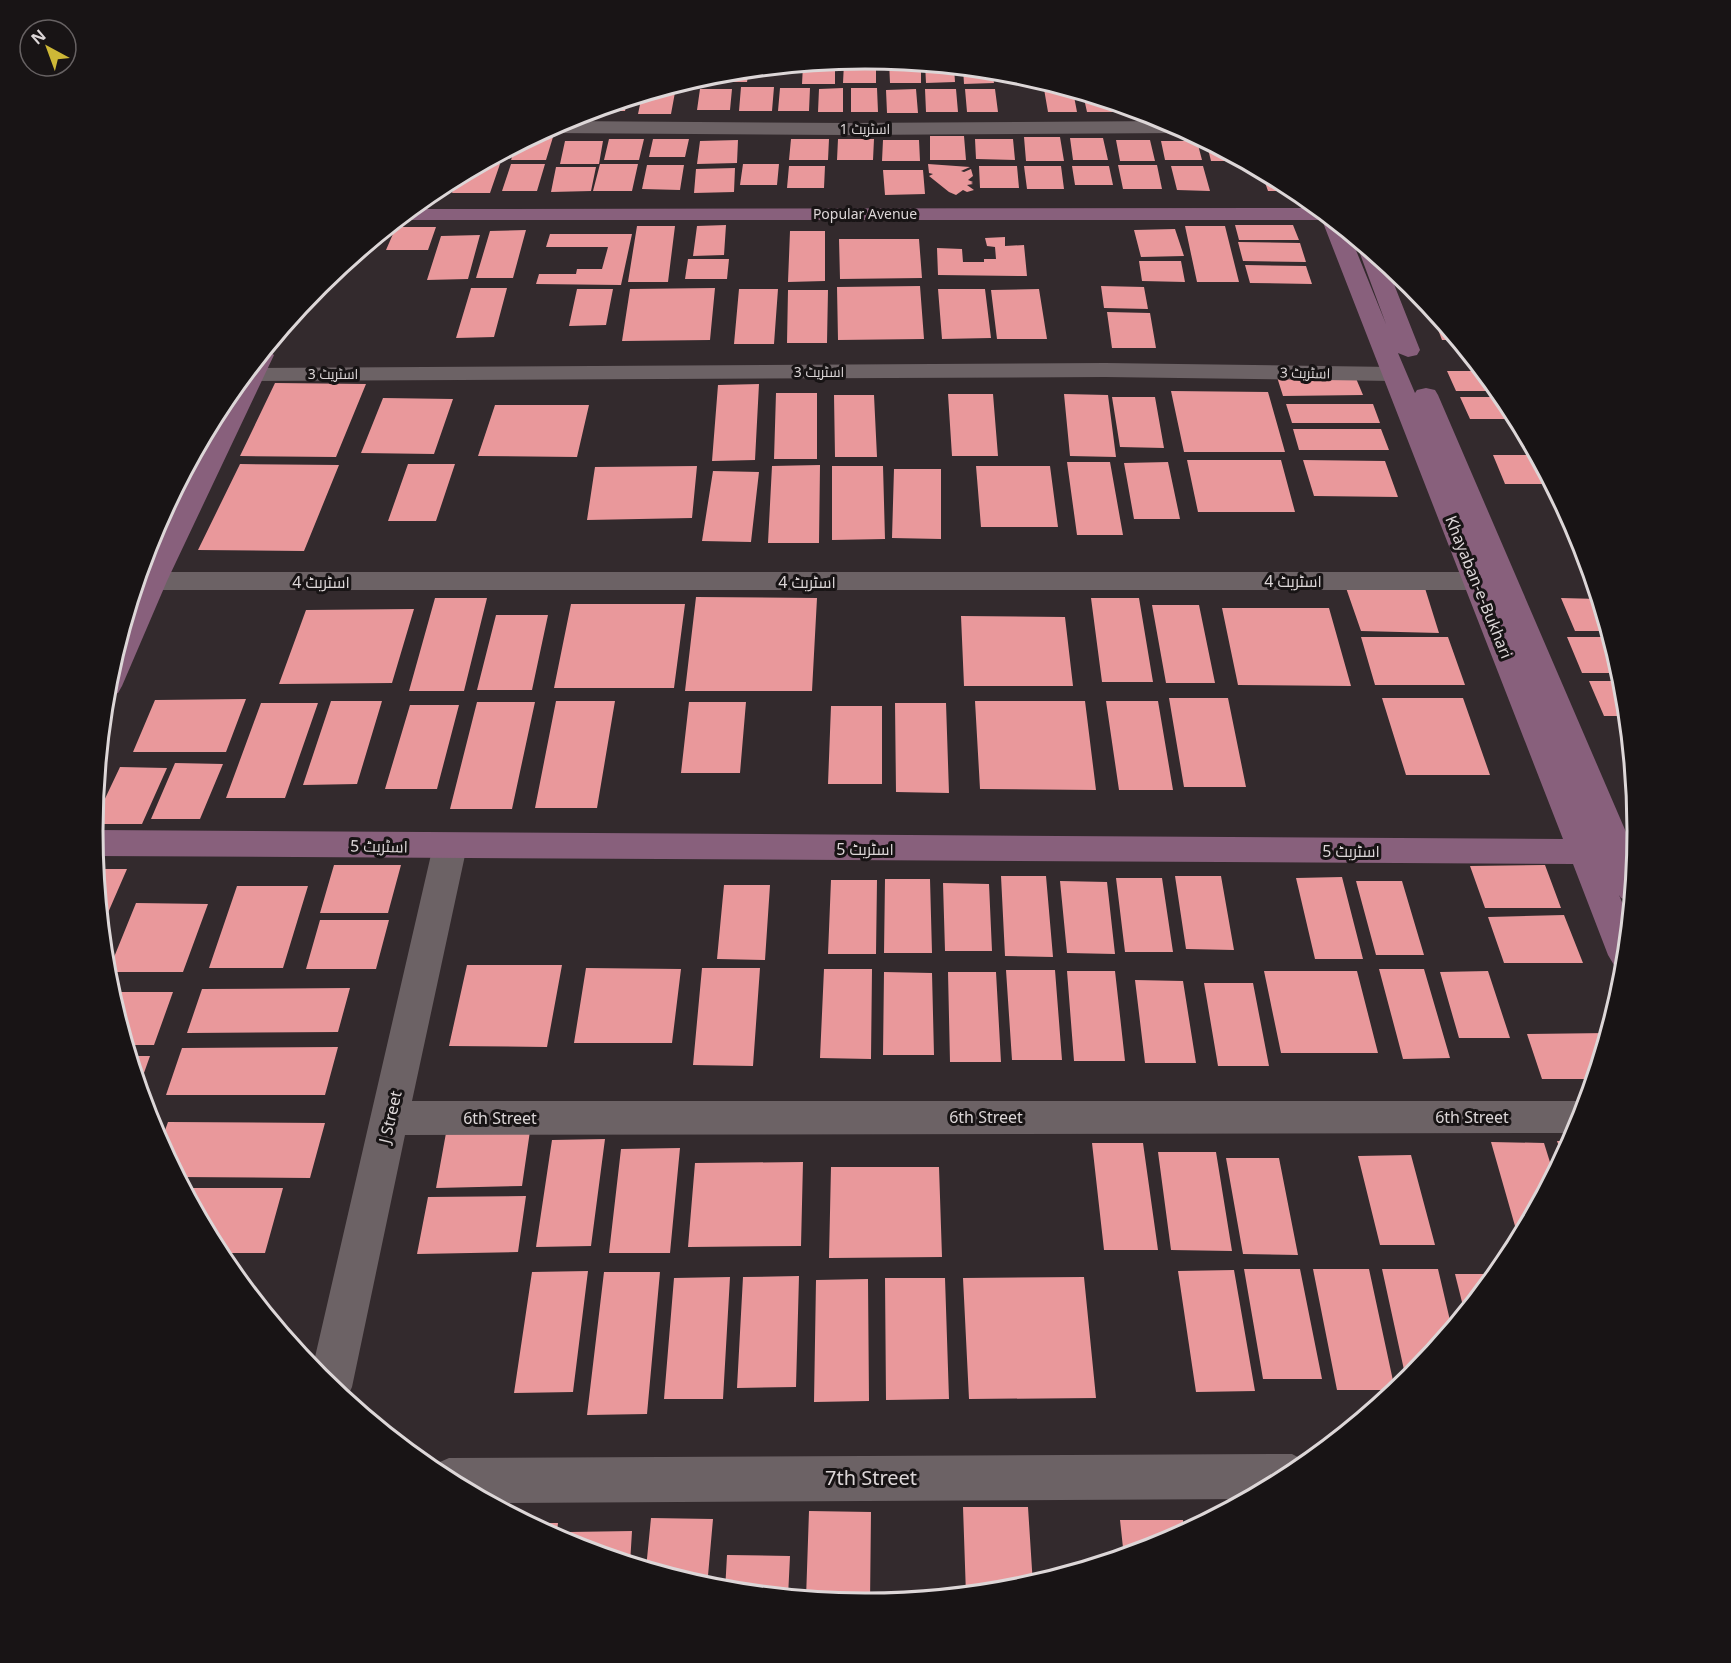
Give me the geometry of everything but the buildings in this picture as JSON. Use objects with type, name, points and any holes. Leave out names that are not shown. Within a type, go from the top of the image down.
[{"type":"street","name":"اسٹریٹ 1","points":[[574,127],[846,129],[1157,127]]},
{"type":"street","name":"Popular Avenue","points":[[432,205],[1296,203]]},
{"type":"street","name":"Popular Avenue","points":[[418,215],[1312,214]]},
{"type":"street","name":"Khayaban-e-Bukhari","points":[[1338,234],[1476,581],[1516,645]]},
{"type":"street","name":"Khayaban-e-Bukhari","points":[[1375,265],[1418,374],[1516,645],[1626,876]]},
{"type":"street","name":"اسٹریٹ 3","points":[[260,368],[1093,370],[1393,374]]},
{"type":"street","points":[[145,582],[235,404]]},
{"type":"street","name":"اسٹریٹ 4","points":[[145,582],[1476,581]]},
{"type":"street","name":"اسٹریٹ 5","points":[[103,843],[1613,852]]},
{"type":"street","name":"J Street","points":[[332,1377],[450,846]]},
{"type":"street","name":"Khayaban-e-Bukhari","points":[[1613,852],[1622,922]]},
{"type":"street","name":"6th Street","points":[[390,1118],[1573,1116]]},
{"type":"street","name":"7th Street","points":[[467,1481],[1272,1476]]}]
